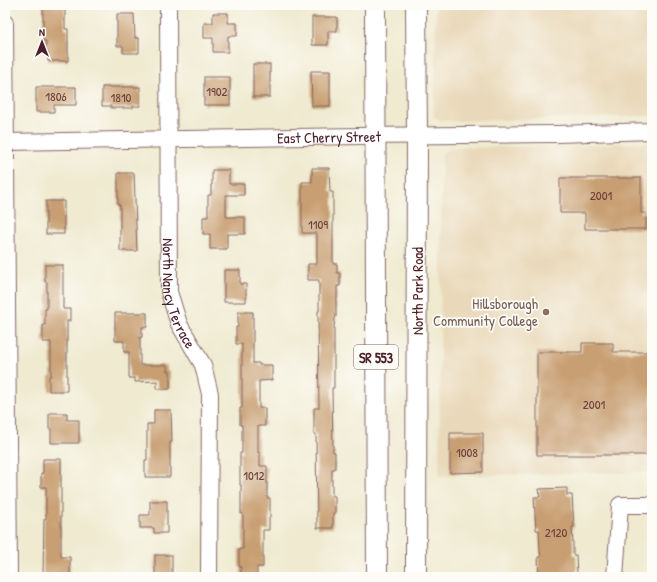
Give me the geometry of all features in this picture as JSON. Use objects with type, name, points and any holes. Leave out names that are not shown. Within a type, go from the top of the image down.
[{"type":"main road","name":"SR 553","points":[[375,5],[377,577]]},
{"type":"main road","name":"North Park Road","points":[[416,5],[416,577]]},
{"type":"street","name":"North Nancy Terrace","points":[[168,5],[169,292],[179,324],[203,365],[210,394],[209,577]]},
{"type":"street","points":[[5,23],[9,577]]},
{"type":"street","name":"East Cherry Street","points":[[5,142],[557,134],[652,131]]},
{"type":"street","points":[[615,577],[620,505],[652,505]]},
{"type":"shaded area","points":[[436,5],[652,5],[652,116],[453,121],[440,120],[434,117]]},
{"type":"shaded area","name":"Hillsborough Community College","points":[[652,143],[652,472],[439,476],[442,153],[458,148]]},
{"type":"building","points":[[43,5],[65,5],[65,29],[68,29],[68,61],[48,61],[46,41],[43,41]]},
{"type":"building","points":[[213,13],[228,13],[228,23],[237,23],[237,36],[228,36],[228,52],[213,52],[213,38],[204,38],[204,23],[213,23]]},
{"type":"building","points":[[117,14],[134,14],[135,38],[139,38],[139,53],[123,53],[123,46],[117,46]]},
{"type":"building","points":[[312,17],[337,17],[337,31],[328,31],[328,45],[312,45]]},
{"type":"building","points":[[253,64],[270,64],[270,97],[253,97]]},
{"type":"building","points":[[311,71],[330,71],[330,106],[312,106]]},
{"type":"building","points":[[204,77],[230,77],[230,105],[204,105]]},
{"type":"building","points":[[36,87],[76,87],[76,105],[54,105],[54,112],[36,112]]},
{"type":"building","points":[[102,87],[140,87],[140,106],[133,106],[133,108],[111,108],[111,106],[102,106]]},
{"type":"building","points":[[312,168],[329,168],[330,192],[333,192],[333,264],[337,264],[337,273],[340,273],[340,286],[337,286],[336,317],[334,327],[334,388],[332,388],[333,452],[335,452],[335,469],[332,469],[332,496],[335,496],[333,528],[317,528],[316,434],[314,434],[314,408],[319,408],[319,280],[308,280],[308,264],[317,264],[317,233],[302,233],[302,182],[312,182]]},
{"type":"building","points":[[212,170],[229,170],[229,184],[244,184],[244,195],[226,195],[226,217],[245,217],[245,234],[227,234],[227,249],[210,249],[210,234],[203,234],[203,217],[208,217],[208,195],[211,195]]},
{"type":"building","points":[[118,173],[134,173],[137,251],[120,251]]},
{"type":"building","points":[[560,178],[641,178],[641,213],[646,213],[646,229],[585,229],[585,213],[560,213]]},
{"type":"building","points":[[46,201],[64,201],[64,234],[46,234]]},
{"type":"building","points":[[45,265],[63,265],[63,309],[70,309],[70,321],[67,321],[67,391],[49,391],[49,376],[51,376],[51,342],[43,342],[43,325],[45,325],[45,309],[47,309],[47,282],[45,282]]},
{"type":"building","points":[[224,270],[240,270],[240,284],[246,284],[246,302],[224,302]]},
{"type":"building","points":[[238,312],[253,312],[253,363],[259,363],[259,365],[272,365],[272,380],[259,381],[259,408],[265,408],[265,426],[258,426],[258,453],[260,453],[260,466],[267,466],[267,498],[270,498],[270,517],[269,530],[263,530],[263,567],[257,567],[257,577],[241,577],[241,567],[239,567],[239,549],[243,549],[243,514],[241,514],[240,485],[240,453],[242,453],[242,425],[240,425],[240,408],[242,408],[242,344],[236,344]]},
{"type":"building","points":[[115,313],[147,313],[147,327],[142,327],[142,337],[140,337],[140,365],[167,365],[167,371],[170,371],[170,389],[157,389],[157,381],[135,382],[135,378],[129,378],[129,352],[124,352],[124,341],[115,341]]},
{"type":"building","points":[[582,343],[613,343],[613,352],[651,352],[651,455],[537,455],[537,352],[582,352]]},
{"type":"building","points":[[154,410],[171,410],[172,442],[170,442],[170,477],[145,477],[145,460],[147,460],[147,424],[154,424]]},
{"type":"building","points":[[49,413],[67,413],[67,420],[79,420],[79,443],[51,443]]},
{"type":"building","points":[[450,433],[483,433],[483,472],[450,473]]},
{"type":"building","points":[[43,459],[61,459],[61,557],[70,557],[70,577],[45,577],[45,574],[43,574],[46,487],[41,487]]},
{"type":"building","points":[[567,488],[567,495],[572,495],[574,527],[572,527],[573,555],[576,555],[577,574],[571,575],[571,577],[539,577],[538,557],[541,557],[539,530],[536,530],[534,497],[540,497],[539,489]]},
{"type":"building","points":[[150,501],[167,501],[167,533],[154,533],[154,528],[140,528],[140,515],[150,515]]},
{"type":"building","points":[[155,555],[172,555],[172,577],[155,577]]},
{"type":"place","name":"Hillsborough Community College","points":[[546,312]]}]
